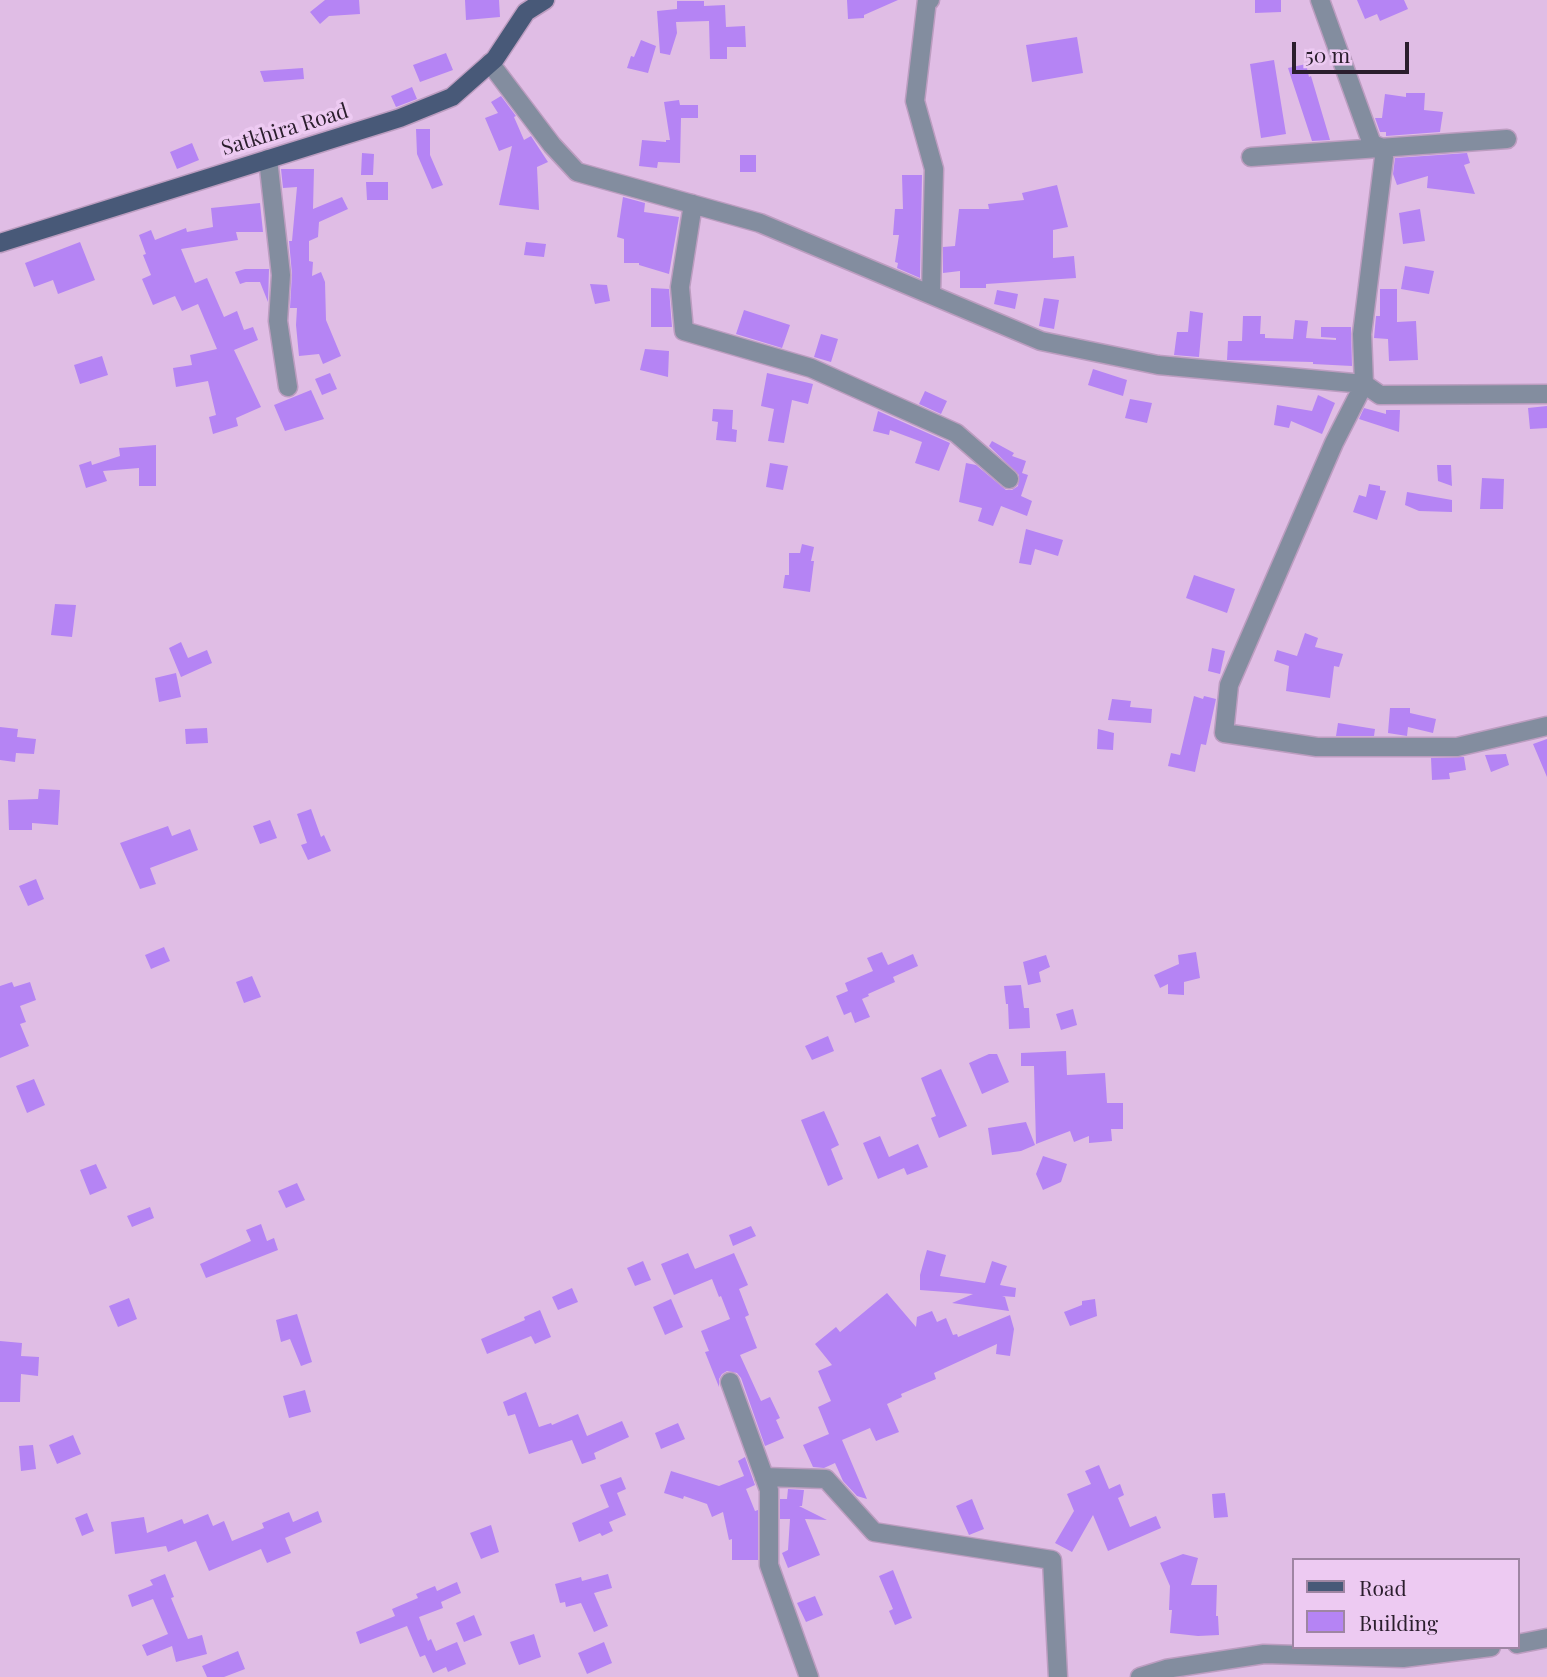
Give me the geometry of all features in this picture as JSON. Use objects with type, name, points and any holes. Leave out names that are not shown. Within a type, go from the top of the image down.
[{"type":"main road","name":"Satkhira Road","points":[[0,243],[400,118],[452,97],[495,59],[526,12],[545,0]]},
{"type":"street","points":[[930,0],[927,1],[915,101],[934,169],[931,294]]},
{"type":"street","points":[[1320,0],[1372,144],[1385,149]]},
{"type":"street","points":[[490,63],[552,145],[577,172],[760,223],[1041,341],[1158,366],[1364,384],[1380,395],[1547,394]]},
{"type":"street","points":[[1251,157],[1507,139]]},
{"type":"street","points":[[1385,149],[1362,334],[1364,384],[1334,443],[1229,685],[1224,733],[1317,747],[1457,747],[1547,726]]},
{"type":"street","points":[[268,159],[281,275],[278,321],[288,387]]},
{"type":"street","points":[[694,204],[680,287],[684,331],[811,368],[956,433],[1009,479]]},
{"type":"street","points":[[730,1382],[769,1490],[769,1565],[809,1677]]},
{"type":"street","points":[[764,1477],[826,1479],[874,1532],[1052,1560],[1058,1677]]},
{"type":"street","points":[[1519,1644],[1547,1638]]},
{"type":"street","points":[[1140,1677],[1166,1669],[1264,1654],[1403,1658],[1475,1649]]},
{"type":"building","points":[[325,0],[359,0],[360,14],[329,16],[320,24],[310,12]]},
{"type":"building","points":[[465,0],[499,0],[500,17],[466,20]]},
{"type":"building","points":[[847,0],[898,0],[864,15],[864,18],[848,19]]},
{"type":"building","points":[[1255,0],[1281,0],[1281,12],[1255,13]]},
{"type":"building","points":[[1357,0],[1404,0],[1408,9],[1380,21],[1377,14],[1365,19]]},
{"type":"building","points":[[677,1],[704,1],[704,6],[725,5],[726,27],[745,26],[746,47],[727,47],[727,59],[710,59],[709,21],[676,22],[677,33],[670,55],[660,53],[657,11],[677,9]]},
{"type":"building","points":[[1077,37],[1083,73],[1032,82],[1026,45]]},
{"type":"building","points":[[641,40],[656,46],[648,73],[627,68]]},
{"type":"building","points":[[446,53],[453,70],[420,82],[413,65]]},
{"type":"building","points":[[1274,60],[1286,134],[1261,138],[1250,64]]},
{"type":"building","points":[[1306,64],[1330,140],[1312,141],[1288,68]]},
{"type":"building","points":[[303,68],[304,79],[264,82],[260,71]]},
{"type":"building","points":[[412,87],[417,99],[396,107],[391,96]]},
{"type":"building","points":[[1406,93],[1425,93],[1424,110],[1443,112],[1440,132],[1386,136],[1386,132],[1380,132],[1375,118],[1382,118],[1385,94],[1406,97]]},
{"type":"building","points":[[501,96],[516,116],[514,117],[524,140],[531,136],[548,162],[537,167],[539,210],[499,205],[512,146],[499,151],[485,118],[498,113],[491,102]]},
{"type":"building","points":[[679,100],[680,105],[698,105],[698,118],[681,118],[680,163],[658,162],[657,168],[639,166],[642,140],[670,140],[664,102]]},
{"type":"building","points":[[416,129],[430,129],[430,155],[443,185],[432,189],[417,154]]},
{"type":"building","points":[[192,143],[199,160],[177,169],[170,152]]},
{"type":"building","points":[[362,153],[374,154],[373,175],[361,175]]},
{"type":"building","points":[[1467,153],[1470,163],[1464,165],[1475,194],[1427,188],[1428,176],[1397,185],[1393,174],[1395,158]]},
{"type":"building","points":[[740,155],[756,155],[756,172],[740,172]]},
{"type":"building","points":[[281,169],[314,169],[313,209],[342,197],[348,209],[319,222],[318,237],[309,241],[309,261],[313,262],[312,276],[321,272],[325,282],[326,320],[341,356],[323,364],[319,354],[299,356],[297,308],[290,308],[292,274],[289,241],[292,241],[297,187],[283,188]]},
{"type":"building","points":[[902,175],[922,175],[920,278],[897,268],[898,263],[895,262],[899,235],[893,235],[895,209],[903,209]]},
{"type":"building","points":[[366,182],[388,182],[388,200],[367,200]]},
{"type":"building","points":[[1057,185],[1068,227],[1053,230],[1053,258],[1074,256],[1076,278],[986,284],[986,288],[960,288],[960,271],[943,273],[943,247],[955,246],[959,209],[989,209],[988,204],[1024,200],[1022,193]]},
{"type":"building","points":[[623,197],[645,203],[644,212],[679,217],[669,274],[639,263],[624,263],[624,239],[617,237]]},
{"type":"building","points":[[260,203],[263,232],[236,232],[238,240],[181,249],[195,283],[207,278],[224,317],[237,311],[244,330],[253,327],[258,340],[234,350],[261,407],[236,418],[238,426],[213,434],[209,417],[216,415],[208,381],[176,387],[173,368],[192,365],[190,355],[217,349],[198,304],[182,311],[175,296],[153,305],[142,279],[151,275],[139,235],[151,230],[155,240],[186,228],[187,232],[213,227],[211,208]]},
{"type":"building","points":[[1420,209],[1425,241],[1403,244],[1399,213]]},
{"type":"building","points":[[80,242],[95,280],[58,294],[53,280],[34,287],[25,263]]},
{"type":"building","points":[[526,242],[546,244],[544,257],[524,255]]},
{"type":"building","points":[[1405,266],[1434,271],[1429,294],[1401,289]]},
{"type":"building","points":[[245,269],[269,269],[268,302],[260,282],[240,284],[235,272]]},
{"type":"building","points":[[590,284],[607,285],[610,301],[595,304]]},
{"type":"building","points":[[651,288],[669,289],[672,327],[651,327]]},
{"type":"building","points":[[1380,289],[1397,289],[1397,322],[1416,321],[1418,360],[1389,361],[1388,339],[1374,338],[1376,316],[1380,316]]},
{"type":"building","points":[[997,290],[1018,294],[1015,309],[994,304]]},
{"type":"building","points":[[1044,298],[1059,300],[1054,329],[1039,326]]},
{"type":"building","points":[[744,310],[790,325],[782,348],[736,334]]},
{"type":"building","points":[[1190,311],[1203,313],[1199,357],[1174,355],[1177,332],[1188,332]]},
{"type":"building","points":[[1243,316],[1261,316],[1260,334],[1265,334],[1265,338],[1293,339],[1295,320],[1308,321],[1306,338],[1336,340],[1321,337],[1321,327],[1351,327],[1352,366],[1313,362],[1227,360],[1228,341],[1242,341]]},
{"type":"building","points":[[821,334],[838,339],[831,362],[814,357]]},
{"type":"building","points":[[645,349],[669,351],[668,377],[640,370]]},
{"type":"building","points":[[102,356],[108,375],[80,384],[74,365]]},
{"type":"building","points":[[1093,369],[1127,380],[1123,396],[1088,385]]},
{"type":"building","points":[[330,373],[337,389],[322,395],[315,379]]},
{"type":"building","points":[[767,373],[813,384],[808,404],[792,400],[784,443],[768,441],[774,409],[761,406]]},
{"type":"building","points":[[311,390],[324,419],[285,431],[274,405]]},
{"type":"building","points":[[925,391],[947,401],[941,414],[919,404]]},
{"type":"building","points":[[1318,395],[1335,403],[1322,434],[1291,421],[1289,428],[1274,425],[1277,405],[1312,411]]},
{"type":"building","points":[[1130,399],[1152,403],[1147,423],[1125,418]]},
{"type":"building","points":[[1547,406],[1547,428],[1530,429],[1528,408]]},
{"type":"building","points":[[1364,408],[1386,414],[1386,410],[1400,410],[1399,432],[1359,419]]},
{"type":"building","points":[[713,409],[733,410],[732,429],[737,430],[736,442],[716,440],[718,422],[712,421]]},
{"type":"building","points":[[878,411],[950,443],[939,471],[915,463],[922,442],[890,430],[889,435],[873,431]]},
{"type":"building","points":[[992,441],[1014,453],[1012,456],[1026,461],[1022,473],[1028,475],[1021,496],[1032,501],[1027,516],[1001,506],[993,526],[978,521],[982,508],[959,502],[966,463],[976,465],[1006,490],[1018,486],[1019,475],[989,446]]},
{"type":"building","points":[[156,445],[156,486],[139,486],[139,468],[103,471],[107,481],[86,488],[79,465],[91,461],[92,465],[120,456],[119,448]]},
{"type":"building","points":[[770,463],[788,466],[783,490],[766,487]]},
{"type":"building","points":[[1437,465],[1451,465],[1452,486],[1438,481]]},
{"type":"building","points":[[1482,478],[1504,479],[1503,509],[1480,509]]},
{"type":"building","points":[[1369,484],[1380,486],[1380,490],[1386,491],[1377,520],[1353,512],[1359,495],[1366,497]]},
{"type":"building","points":[[1407,492],[1452,500],[1452,512],[1419,511],[1405,505]]},
{"type":"building","points":[[1026,529],[1063,540],[1058,556],[1035,549],[1031,565],[1019,563]]},
{"type":"building","points":[[802,544],[814,547],[810,592],[783,588],[785,575],[789,575],[789,553],[800,553]]},
{"type":"building","points":[[1194,575],[1235,589],[1227,613],[1186,598]]},
{"type":"building","points":[[55,604],[76,605],[72,637],[51,635]]},
{"type":"building","points":[[1305,633],[1318,638],[1315,647],[1343,654],[1339,667],[1334,666],[1330,698],[1286,691],[1289,666],[1274,661],[1277,650],[1297,656]]},
{"type":"building","points":[[181,642],[188,658],[207,650],[212,663],[181,677],[169,648]]},
{"type":"building","points":[[1212,648],[1225,651],[1220,674],[1208,671]]},
{"type":"building","points":[[176,673],[181,697],[159,702],[155,678]]},
{"type":"building","points":[[1194,696],[1216,699],[1206,745],[1201,744],[1195,772],[1168,766],[1171,753],[1180,755]]},
{"type":"building","points":[[1112,699],[1131,701],[1130,707],[1152,709],[1151,723],[1108,720]]},
{"type":"building","points":[[1390,708],[1410,708],[1410,713],[1436,719],[1433,733],[1408,727],[1407,736],[1388,733]]},
{"type":"building","points":[[1338,723],[1375,729],[1374,736],[1336,736]]},
{"type":"building","points":[[0,727],[18,729],[17,737],[36,739],[34,754],[16,753],[15,762],[0,760]]},
{"type":"building","points":[[207,728],[208,743],[186,744],[185,729]]},
{"type":"building","points":[[1098,729],[1114,733],[1113,750],[1097,749]]},
{"type":"building","points":[[1547,739],[1547,777],[1533,744]]},
{"type":"building","points":[[1506,754],[1509,765],[1491,772],[1485,755]]},
{"type":"building","points":[[1464,757],[1466,770],[1449,773],[1450,779],[1432,780],[1431,758]]},
{"type":"building","points":[[39,789],[60,790],[58,825],[32,823],[32,830],[9,830],[8,800],[38,799]]},
{"type":"building","points":[[311,809],[321,837],[324,835],[331,851],[308,860],[301,845],[307,843],[297,814]]},
{"type":"building","points":[[270,820],[277,838],[260,844],[253,826]]},
{"type":"building","points":[[168,826],[172,836],[190,829],[198,850],[150,868],[156,884],[140,889],[120,843]]},
{"type":"building","points":[[36,879],[44,899],[28,906],[19,886]]},
{"type":"building","points":[[164,947],[170,961],[151,969],[145,955]]},
{"type":"building","points":[[882,952],[888,965],[913,954],[918,966],[893,977],[895,982],[862,999],[870,1017],[855,1023],[851,1012],[844,1015],[836,996],[848,991],[845,983],[873,971],[867,958]]},
{"type":"building","points":[[1196,952],[1200,978],[1184,982],[1184,995],[1168,994],[1168,984],[1160,988],[1154,975],[1179,964],[1178,955]]},
{"type":"building","points":[[1046,955],[1050,967],[1039,972],[1041,982],[1028,985],[1023,962]]},
{"type":"building","points":[[252,976],[261,997],[244,1003],[236,982]]},
{"type":"building","points":[[12,982],[14,987],[30,982],[36,1000],[20,1006],[26,1022],[20,1024],[29,1046],[0,1058],[0,986]]},
{"type":"building","points":[[1021,985],[1024,1008],[1029,1008],[1030,1028],[1009,1029],[1004,986]]},
{"type":"building","points":[[1073,1009],[1077,1025],[1061,1030],[1056,1014]]},
{"type":"building","points":[[828,1036],[834,1051],[812,1060],[805,1046]]},
{"type":"building","points":[[1066,1051],[1067,1075],[1105,1073],[1107,1103],[1123,1103],[1123,1129],[1111,1129],[1112,1141],[1089,1143],[1089,1136],[1074,1142],[1070,1131],[1036,1144],[1034,1066],[1021,1066],[1021,1053]]},
{"type":"building","points":[[989,1054],[997,1054],[1009,1082],[982,1094],[969,1063]]},
{"type":"building","points":[[941,1069],[967,1126],[939,1138],[931,1118],[936,1116],[921,1078]]},
{"type":"building","points":[[34,1079],[45,1105],[27,1113],[16,1086]]},
{"type":"building","points":[[824,1111],[839,1145],[831,1149],[843,1179],[828,1186],[801,1120]]},
{"type":"building","points":[[1026,1122],[1035,1145],[1021,1151],[992,1155],[988,1128]]},
{"type":"building","points":[[880,1136],[889,1157],[918,1144],[928,1167],[907,1175],[904,1168],[878,1179],[863,1143]]},
{"type":"building","points":[[1043,1156],[1067,1164],[1061,1182],[1043,1190],[1036,1174]]},
{"type":"building","points":[[96,1164],[107,1188],[90,1195],[80,1170]]},
{"type":"building","points":[[297,1183],[305,1200],[286,1208],[278,1191]]},
{"type":"building","points":[[150,1207],[154,1218],[132,1227],[127,1216]]},
{"type":"building","points":[[261,1224],[267,1241],[274,1238],[278,1250],[206,1278],[200,1264],[251,1241],[246,1230]]},
{"type":"building","points":[[751,1226],[756,1236],[733,1246],[729,1235]]},
{"type":"building","points":[[927,1250],[946,1255],[940,1276],[985,1283],[992,1261],[1007,1266],[1000,1285],[1016,1288],[1015,1297],[1002,1296],[1005,1297],[1009,1311],[952,1303],[973,1294],[920,1290],[920,1275]]},
{"type":"building","points":[[688,1253],[695,1269],[734,1253],[748,1285],[739,1289],[749,1315],[745,1317],[757,1348],[740,1355],[761,1401],[770,1397],[780,1418],[776,1420],[784,1438],[765,1446],[737,1373],[727,1371],[722,1374],[719,1387],[705,1352],[709,1351],[701,1331],[730,1319],[721,1296],[719,1297],[712,1279],[674,1295],[661,1264]]},
{"type":"building","points":[[643,1261],[651,1280],[635,1286],[627,1268]]},
{"type":"building","points":[[572,1288],[578,1302],[558,1310],[552,1297]]},
{"type":"building","points":[[887,1293],[916,1327],[917,1317],[932,1311],[937,1322],[946,1318],[953,1335],[957,1334],[958,1337],[1010,1315],[1014,1329],[1010,1356],[996,1354],[997,1344],[934,1373],[936,1379],[901,1394],[902,1397],[887,1404],[899,1432],[876,1441],[870,1428],[842,1440],[867,1499],[857,1496],[843,1481],[835,1463],[824,1468],[813,1467],[803,1445],[829,1434],[818,1407],[831,1401],[818,1371],[832,1365],[815,1344],[836,1327],[840,1332]]},
{"type":"building","points":[[129,1298],[137,1319],[118,1327],[109,1306]]},
{"type":"building","points":[[671,1299],[683,1327],[665,1335],[653,1307]]},
{"type":"building","points":[[1095,1299],[1097,1316],[1070,1326],[1064,1312],[1082,1305],[1082,1301]]},
{"type":"building","points":[[540,1310],[551,1337],[535,1344],[531,1336],[487,1354],[481,1339],[525,1320],[524,1317]]},
{"type":"building","points":[[297,1314],[312,1362],[301,1366],[290,1339],[281,1342],[276,1320]]},
{"type":"building","points":[[0,1341],[22,1343],[21,1356],[39,1357],[38,1376],[21,1374],[20,1402],[0,1402]]},
{"type":"building","points":[[305,1390],[311,1412],[289,1418],[283,1396]]},
{"type":"building","points":[[526,1392],[539,1427],[551,1423],[552,1425],[578,1414],[587,1436],[622,1421],[629,1437],[594,1453],[596,1459],[582,1464],[572,1440],[529,1454],[515,1414],[508,1416],[503,1402]]},
{"type":"building","points":[[678,1423],[685,1439],[661,1449],[655,1433]]},
{"type":"building","points":[[73,1435],[81,1454],[57,1464],[49,1445]]},
{"type":"building","points":[[33,1445],[36,1469],[21,1471],[19,1446]]},
{"type":"building","points":[[745,1457],[755,1485],[746,1489],[755,1511],[758,1510],[758,1560],[732,1560],[732,1539],[729,1540],[723,1512],[712,1517],[707,1504],[664,1493],[671,1471],[719,1486],[744,1476],[738,1461]]},
{"type":"building","points":[[1099,1465],[1109,1489],[1120,1484],[1124,1495],[1118,1498],[1130,1527],[1156,1516],[1161,1528],[1108,1551],[1093,1515],[1072,1552],[1055,1543],[1074,1511],[1067,1494],[1091,1484],[1085,1471]]},
{"type":"building","points":[[621,1477],[626,1489],[617,1493],[626,1515],[609,1522],[613,1531],[579,1542],[572,1523],[609,1507],[600,1485]]},
{"type":"building","points":[[788,1489],[804,1490],[802,1506],[799,1506],[827,1520],[805,1519],[820,1555],[788,1568],[782,1553],[788,1550],[790,1519],[780,1519],[780,1499],[787,1499]]},
{"type":"building","points":[[1225,1493],[1228,1517],[1214,1518],[1212,1494]]},
{"type":"building","points":[[972,1499],[984,1529],[969,1535],[956,1506]]},
{"type":"building","points":[[318,1511],[322,1522],[285,1538],[291,1553],[267,1563],[261,1549],[209,1571],[196,1541],[168,1552],[166,1546],[115,1554],[111,1522],[144,1517],[147,1533],[182,1519],[184,1524],[208,1514],[213,1526],[224,1521],[232,1541],[264,1528],[262,1523],[289,1512],[293,1522]]},
{"type":"building","points":[[87,1513],[94,1531],[82,1536],[75,1518]]},
{"type":"building","points":[[491,1525],[499,1552],[481,1559],[470,1533]]},
{"type":"building","points":[[1183,1554],[1198,1558],[1191,1585],[1217,1585],[1216,1616],[1219,1635],[1170,1633],[1170,1586],[1160,1563]]},
{"type":"building","points":[[893,1570],[912,1618],[895,1625],[889,1611],[893,1609],[879,1576]]},
{"type":"building","points":[[165,1574],[174,1597],[171,1598],[188,1639],[202,1635],[207,1654],[176,1662],[172,1646],[147,1656],[142,1645],[168,1634],[153,1599],[132,1607],[128,1595],[153,1585],[150,1580]]},
{"type":"building","points":[[608,1574],[612,1588],[594,1593],[608,1626],[594,1632],[581,1603],[566,1607],[565,1602],[560,1603],[555,1584]]},
{"type":"building","points":[[457,1582],[461,1593],[441,1602],[443,1608],[419,1617],[428,1641],[431,1639],[436,1651],[457,1642],[466,1664],[448,1672],[446,1667],[433,1673],[425,1655],[420,1657],[407,1626],[360,1644],[356,1632],[395,1616],[392,1609],[418,1598],[416,1594],[435,1586],[437,1591]]},
{"type":"building","points":[[815,1596],[823,1615],[806,1622],[797,1603]]},
{"type":"building","points":[[474,1615],[482,1635],[464,1642],[456,1623]]},
{"type":"building","points":[[534,1634],[541,1657],[519,1665],[510,1642]]},
{"type":"building","points":[[604,1642],[612,1663],[587,1674],[578,1653]]},
{"type":"building","points":[[238,1651],[245,1669],[224,1677],[207,1677],[202,1666]]}]
